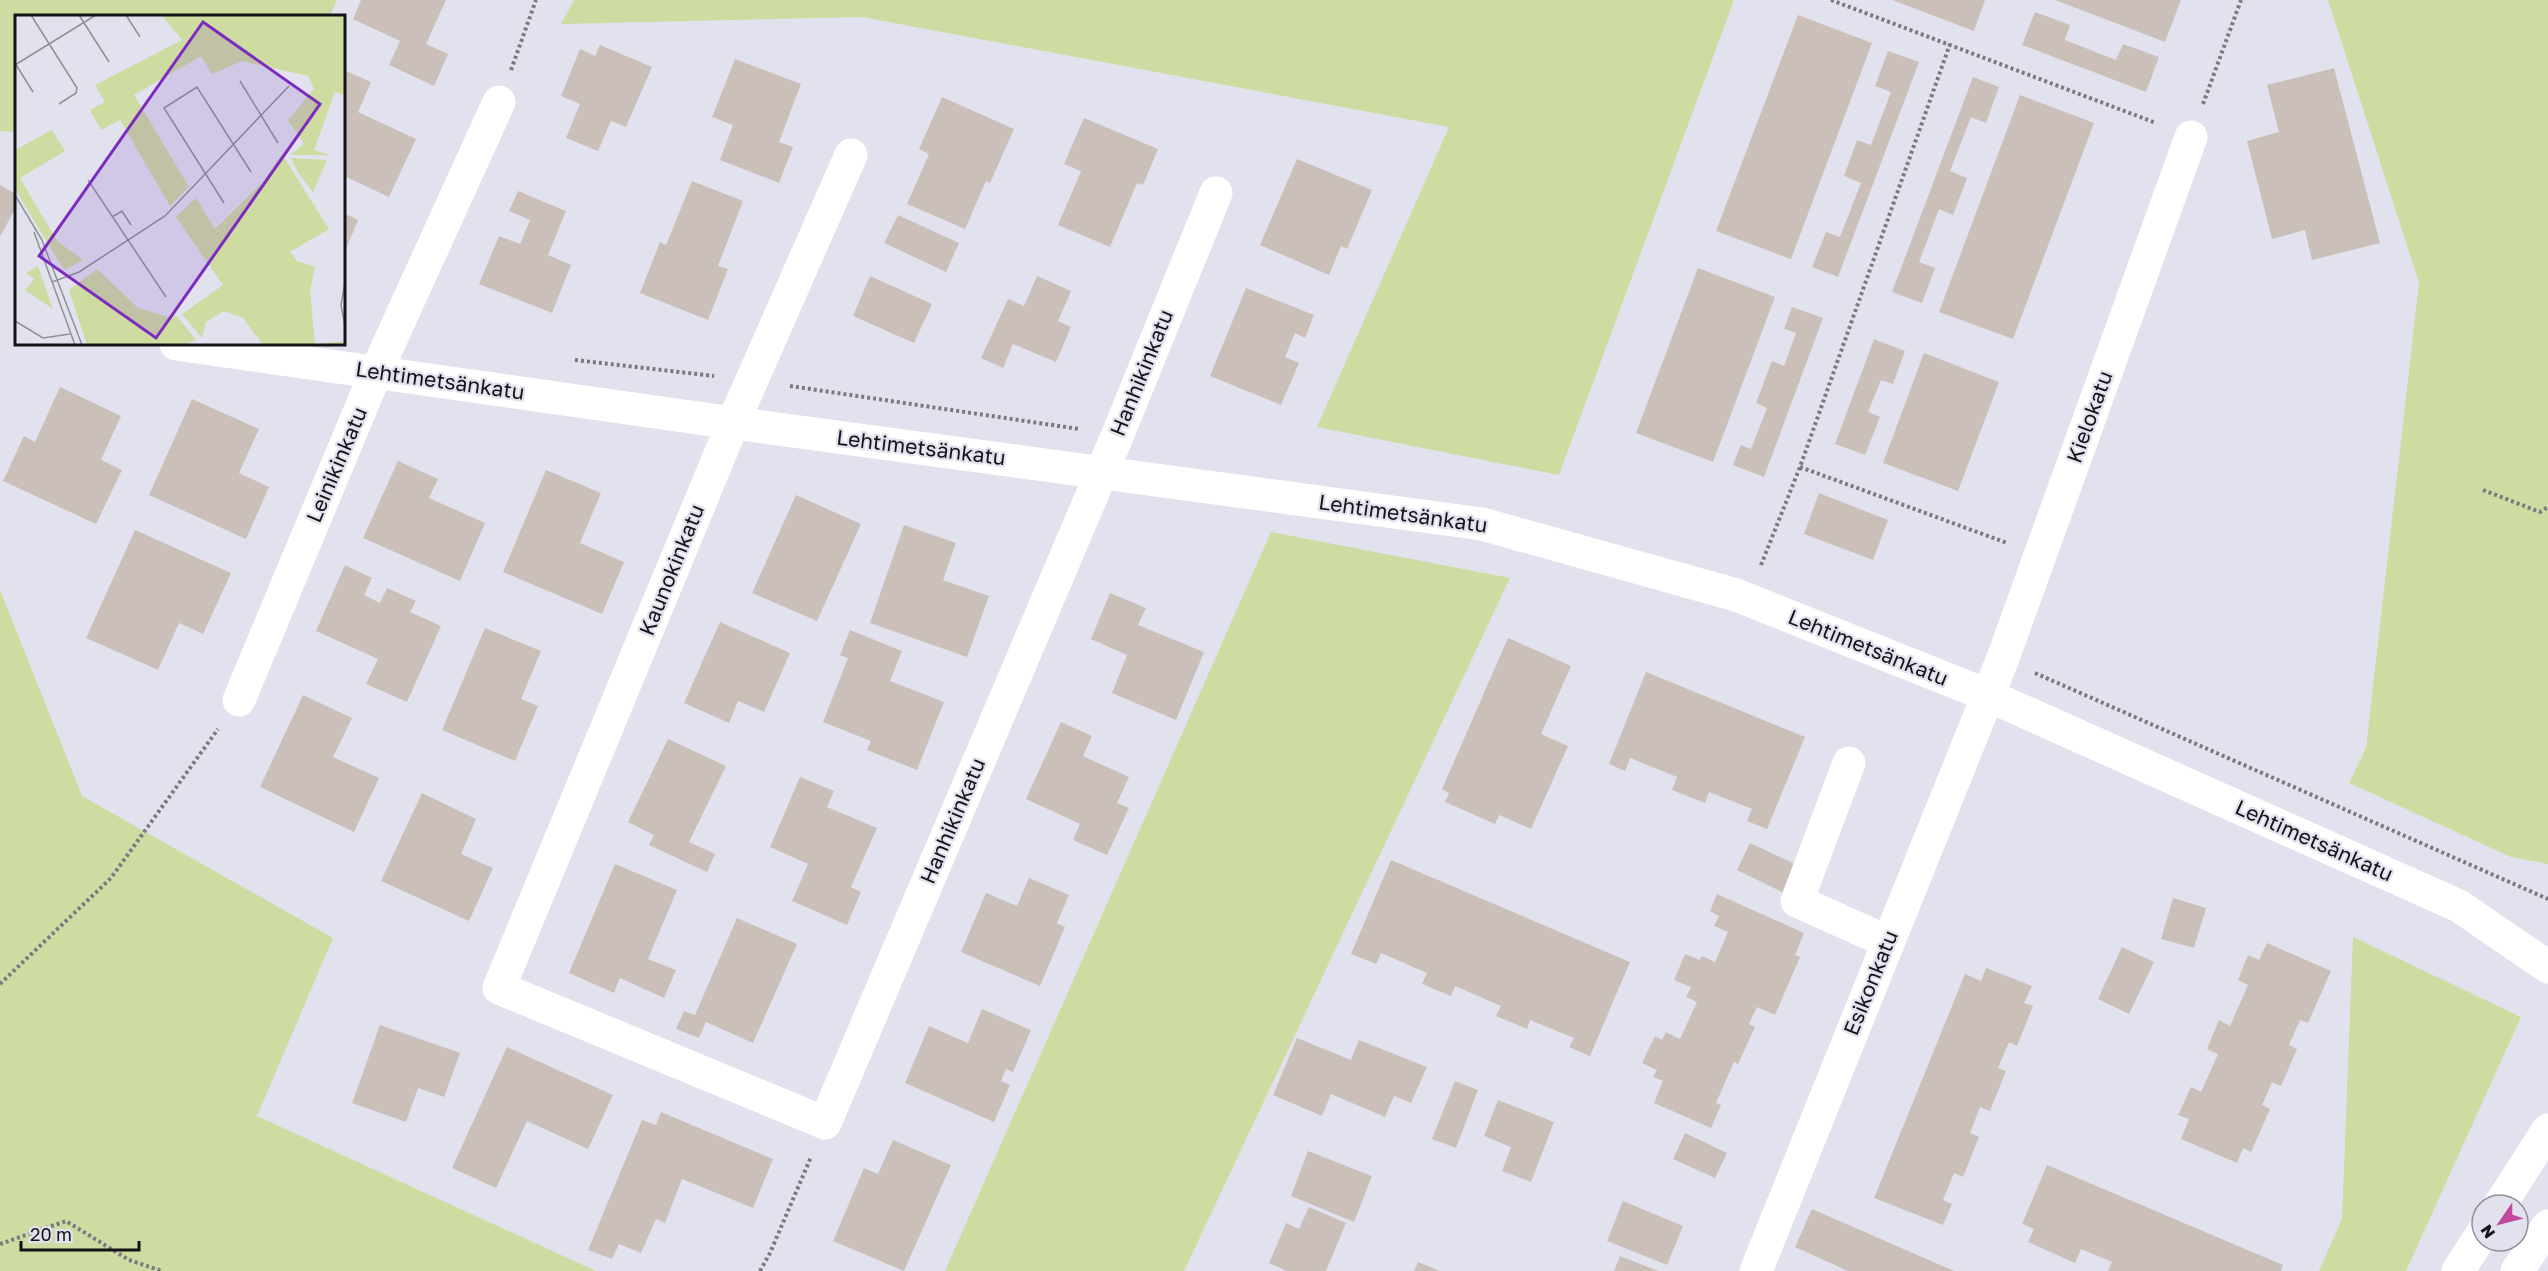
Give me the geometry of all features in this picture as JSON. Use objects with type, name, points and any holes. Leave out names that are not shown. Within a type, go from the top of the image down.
[{"type":"street","name":"Leinikinkatu","points":[[239,700],[375,372],[499,102]]},
{"type":"street","name":"Kielokatu","points":[[1987,695],[2003,658],[2191,137]]},
{"type":"street","name":"Kaunokinkatu","points":[[825,1123],[500,988],[733,423],[851,155]]},
{"type":"street","name":"Hanhikinkatu","points":[[825,1123],[1102,472],[1216,193]]},
{"type":"street","name":"Lehtimetsänkatu","points":[[183,345],[733,423],[1482,524],[1736,595],[1987,695],[2459,906],[2548,967]]},
{"type":"street","name":"Esikonkatu","points":[[1756,1271],[1987,695]]},
{"type":"street","points":[[1849,763],[1797,900],[1888,942]]},
{"type":"street","points":[[2508,1193],[2548,1130]]},
{"type":"street","points":[[2517,1271],[2548,1226]]},
{"type":"street","points":[[2458,1271],[2470,1252]]},
{"type":"path","points":[[499,102],[536,0]]},
{"type":"path","points":[[1831,0],[2191,137],[2241,0]]},
{"type":"path","points":[[1761,565],[1800,467],[1950,44]]},
{"type":"path","points":[[1800,467],[2039,554]]},
{"type":"path","points":[[2484,490],[2540,512],[2548,507]]},
{"type":"path","points":[[0,984],[111,878],[239,700]]},
{"type":"path","points":[[760,1271],[770,1253],[825,1123]]},
{"type":"path","points":[[0,1244],[66,1221],[129,1260],[162,1271]]},
{"type":"green space","points":[[0,0],[337,0],[330,15],[15,15],[15,132],[0,131]]},
{"type":"green space","points":[[574,0],[1734,0],[1559,475],[1317,427],[1449,127],[862,17],[561,24]]},
{"type":"green space","points":[[2328,0],[2548,0],[2548,864],[2511,857],[2349,783],[2366,748],[2419,283]]},
{"type":"green space","points":[[1271,532],[1510,578],[1184,1271],[945,1271]]},
{"type":"green space","points":[[0,590],[82,796],[333,938],[257,1116],[596,1271],[0,1271]]},
{"type":"green space","points":[[2353,937],[2521,1017],[2406,1271],[2319,1271],[2342,1219]]},
{"type":"building","points":[[361,0],[446,0],[426,44],[448,54],[434,86],[389,65],[400,41],[353,19]]},
{"type":"building","points":[[1892,0],[1985,0],[1974,31]]},
{"type":"building","points":[[2055,0],[2181,0],[2165,42]]},
{"type":"building","points":[[2035,12],[2070,25],[2065,40],[2116,60],[2123,44],[2159,57],[2146,92],[2022,45]]},
{"type":"building","points":[[1798,15],[1872,43],[1791,259],[1716,231]]},
{"type":"building","points":[[600,45],[652,67],[626,127],[611,121],[598,151],[566,138],[580,104],[561,96],[580,49],[595,56]]},
{"type":"building","points":[[1888,51],[1919,62],[1838,277],[1812,267],[1826,232],[1840,237],[1861,183],[1844,176],[1857,140],[1871,145],[1891,92],[1875,86]]},
{"type":"building","points":[[735,59],[801,84],[779,142],[793,147],[779,183],[720,160],[733,125],[712,117]]},
{"type":"building","points":[[2334,68],[2380,243],[2312,260],[2305,230],[2272,239],[2247,141],[2279,132],[2267,85]]},
{"type":"building","points":[[345,70],[371,82],[358,112],[416,139],[389,197],[345,176]]},
{"type":"building","points":[[1973,77],[1999,87],[1986,123],[1971,117],[1950,171],[1967,178],[1953,215],[1939,209],[1919,262],[1935,268],[1922,303],[1892,292]]},
{"type":"building","points":[[2020,95],[2094,123],[2013,339],[1939,312]]},
{"type":"building","points":[[942,97],[1014,129],[990,183],[986,181],[965,229],[907,204],[929,154],[919,149]]},
{"type":"building","points":[[1084,118],[1158,149],[1143,185],[1137,183],[1110,247],[1058,225],[1081,171],[1064,164]]},
{"type":"building","points":[[1297,159],[1372,190],[1347,249],[1341,246],[1329,275],[1260,245]]},
{"type":"building","points":[[692,181],[743,201],[718,266],[728,269],[708,320],[640,293],[660,242],[666,245]]},
{"type":"building","points":[[0,185],[15,193],[15,209],[0,237]]},
{"type":"building","points":[[518,191],[566,211],[548,255],[571,265],[552,313],[479,284],[499,236],[520,244],[530,220],[509,211]]},
{"type":"building","points":[[345,214],[358,220],[345,252]]},
{"type":"building","points":[[898,215],[959,243],[946,272],[884,243]]},
{"type":"building","points":[[1698,268],[1775,297],[1713,462],[1636,433]]},
{"type":"building","points":[[870,276],[932,304],[914,343],[853,316]]},
{"type":"building","points":[[1037,276],[1071,291],[1058,321],[1071,327],[1056,362],[1013,344],[1003,368],[981,358],[1008,299],[1024,306]]},
{"type":"building","points":[[1246,288],[1314,315],[1305,338],[1295,333],[1285,357],[1299,363],[1281,405],[1210,376]]},
{"type":"building","points":[[1792,307],[1823,318],[1764,477],[1733,465],[1741,445],[1751,449],[1767,408],[1756,403],[1772,361],[1784,366],[1796,333],[1784,329]]},
{"type":"building","points":[[1874,339],[1905,351],[1893,384],[1881,380],[1868,412],[1880,417],[1865,455],[1835,444]]},
{"type":"building","points":[[1924,353],[1999,382],[1958,491],[1883,463]]},
{"type":"building","points":[[60,387],[121,416],[101,460],[122,470],[96,524],[3,481],[24,436],[35,442]]},
{"type":"building","points":[[192,399],[259,429],[239,473],[269,487],[246,539],[149,495]]},
{"type":"building","points":[[398,461],[438,479],[429,498],[485,523],[460,581],[363,538]]},
{"type":"building","points":[[546,470],[601,493],[580,543],[624,562],[602,614],[503,572]]},
{"type":"building","points":[[1819,493],[1888,520],[1873,560],[1804,534]]},
{"type":"building","points":[[796,495],[861,524],[817,621],[752,593]]},
{"type":"building","points":[[904,525],[956,543],[943,580],[989,596],[967,657],[870,623]]},
{"type":"building","points":[[135,530],[231,573],[203,634],[179,623],[158,670],[86,638]]},
{"type":"building","points":[[345,565],[372,578],[364,595],[380,603],[387,588],[416,601],[410,612],[441,626],[407,702],[366,684],[378,659],[316,631]]},
{"type":"building","points":[[1110,593],[1146,608],[1138,625],[1204,652],[1176,720],[1112,693],[1127,655],[1091,639]]},
{"type":"building","points":[[720,622],[790,653],[764,712],[738,701],[729,723],[684,703]]},
{"type":"building","points":[[485,628],[541,651],[521,699],[538,706],[515,761],[442,730]]},
{"type":"building","points":[[850,630],[902,651],[890,681],[944,702],[917,770],[867,750],[871,741],[823,722],[848,658],[840,655]]},
{"type":"building","points":[[1508,638],[1571,666],[1541,734],[1568,746],[1531,829],[1499,815],[1495,824],[1445,802],[1449,793],[1442,789]]},
{"type":"building","points":[[1646,672],[1805,737],[1767,829],[1747,821],[1752,809],[1709,792],[1705,803],[1672,790],[1677,777],[1630,758],[1625,771],[1609,764]]},
{"type":"building","points":[[303,695],[352,718],[333,757],[379,778],[354,832],[260,787]]},
{"type":"building","points":[[1061,722],[1092,736],[1083,756],[1129,777],[1117,803],[1129,808],[1107,855],[1073,840],[1080,824],[1026,799]]},
{"type":"building","points":[[668,739],[726,766],[689,842],[715,854],[707,872],[649,845],[654,835],[628,822]]},
{"type":"building","points":[[800,777],[834,791],[827,807],[877,828],[851,887],[861,892],[847,925],[792,901],[808,864],[770,847]]},
{"type":"building","points":[[422,793],[476,819],[461,854],[493,868],[469,921],[381,881]]},
{"type":"building","points":[[1750,843],[1797,865],[1784,893],[1737,870]]},
{"type":"building","points":[[1391,860],[1630,962],[1590,1056],[1569,1047],[1574,1038],[1530,1020],[1527,1029],[1496,1016],[1501,1006],[1455,986],[1451,996],[1422,984],[1427,973],[1381,953],[1376,964],[1351,954]]},
{"type":"building","points":[[615,864],[677,890],[648,959],[676,970],[664,998],[620,978],[614,993],[569,973]]},
{"type":"building","points":[[1029,878],[1069,895],[1057,923],[1065,927],[1040,986],[961,952],[986,893],[1017,906]]},
{"type":"building","points":[[1717,894],[1804,933],[1795,955],[1800,957],[1775,1015],[1757,1007],[1749,1024],[1755,1027],[1738,1064],[1734,1062],[1716,1103],[1721,1105],[1711,1128],[1654,1103],[1663,1081],[1653,1077],[1657,1070],[1642,1063],[1655,1036],[1662,1040],[1666,1032],[1680,1039],[1697,1002],[1686,997],[1691,987],[1674,980],[1685,954],[1700,960],[1702,956],[1715,962],[1728,932],[1714,926],[1719,916],[1710,911]]},
{"type":"building","points":[[2173,898],[2206,908],[2194,948],[2161,939]]},
{"type":"building","points":[[737,918],[797,944],[753,1043],[706,1022],[699,1038],[676,1029],[684,1011],[695,1015]]},
{"type":"building","points":[[2267,943],[2331,971],[2308,1023],[2300,1020],[2289,1045],[2297,1049],[2281,1086],[2272,1082],[2262,1105],[2270,1109],[2251,1152],[2243,1148],[2237,1163],[2181,1139],[2189,1119],[2178,1115],[2191,1087],[2201,1092],[2218,1054],[2207,1049],[2219,1020],[2230,1026],[2248,985],[2238,980],[2248,955],[2259,960]]},
{"type":"building","points":[[2122,947],[2154,962],[2129,1014],[2098,999]]},
{"type":"building","points":[[1986,968],[2032,986],[2024,1003],[2033,1006],[2017,1046],[2009,1042],[1998,1068],[2006,1071],[1990,1111],[1980,1107],[1970,1133],[1979,1137],[1963,1177],[1954,1173],[1943,1200],[1952,1204],[1943,1225],[1874,1198],[1965,974],[1981,981]]},
{"type":"building","points":[[982,1009],[1031,1030],[1013,1072],[1006,1069],[1001,1081],[1010,1085],[994,1122],[905,1083],[929,1026],[968,1043]]},
{"type":"building","points":[[380,1025],[460,1053],[444,1097],[418,1088],[406,1122],[352,1103]]},
{"type":"building","points":[[1297,1038],[1351,1060],[1359,1040],[1427,1067],[1411,1103],[1394,1096],[1385,1117],[1331,1094],[1322,1116],[1273,1095]]},
{"type":"building","points":[[507,1047],[613,1095],[588,1149],[527,1121],[496,1188],[452,1168]]},
{"type":"building","points":[[1455,1081],[1478,1090],[1456,1148],[1432,1139]]},
{"type":"building","points":[[1498,1100],[1554,1122],[1531,1182],[1502,1171],[1511,1147],[1484,1136]]},
{"type":"building","points":[[661,1112],[773,1159],[753,1208],[682,1179],[665,1223],[656,1219],[641,1253],[619,1244],[612,1259],[588,1250],[642,1120],[656,1125]]},
{"type":"building","points":[[1685,1133],[1727,1153],[1715,1178],[1673,1159]]},
{"type":"building","points":[[893,1140],[951,1165],[904,1271],[833,1241],[864,1168],[878,1174]]},
{"type":"building","points":[[1308,1151],[1372,1176],[1354,1222],[1291,1196]]},
{"type":"building","points":[[2047,1165],[2283,1265],[2281,1271],[2108,1271],[2112,1262],[2081,1249],[2075,1263],[2028,1242],[2034,1229],[2022,1224]]},
{"type":"building","points":[[1623,1201],[1683,1226],[1667,1265],[1607,1241]]},
{"type":"building","points":[[1309,1207],[1346,1223],[1326,1271],[1287,1271],[1269,1263],[1286,1223],[1299,1229]]},
{"type":"building","points":[[1812,1209],[1954,1271],[1848,1271],[1795,1247]]},
{"type":"building","points":[[1620,1256],[1658,1271],[1614,1271]]},
{"type":"building","points":[[1418,1262],[1440,1271],[1414,1271]]}]
